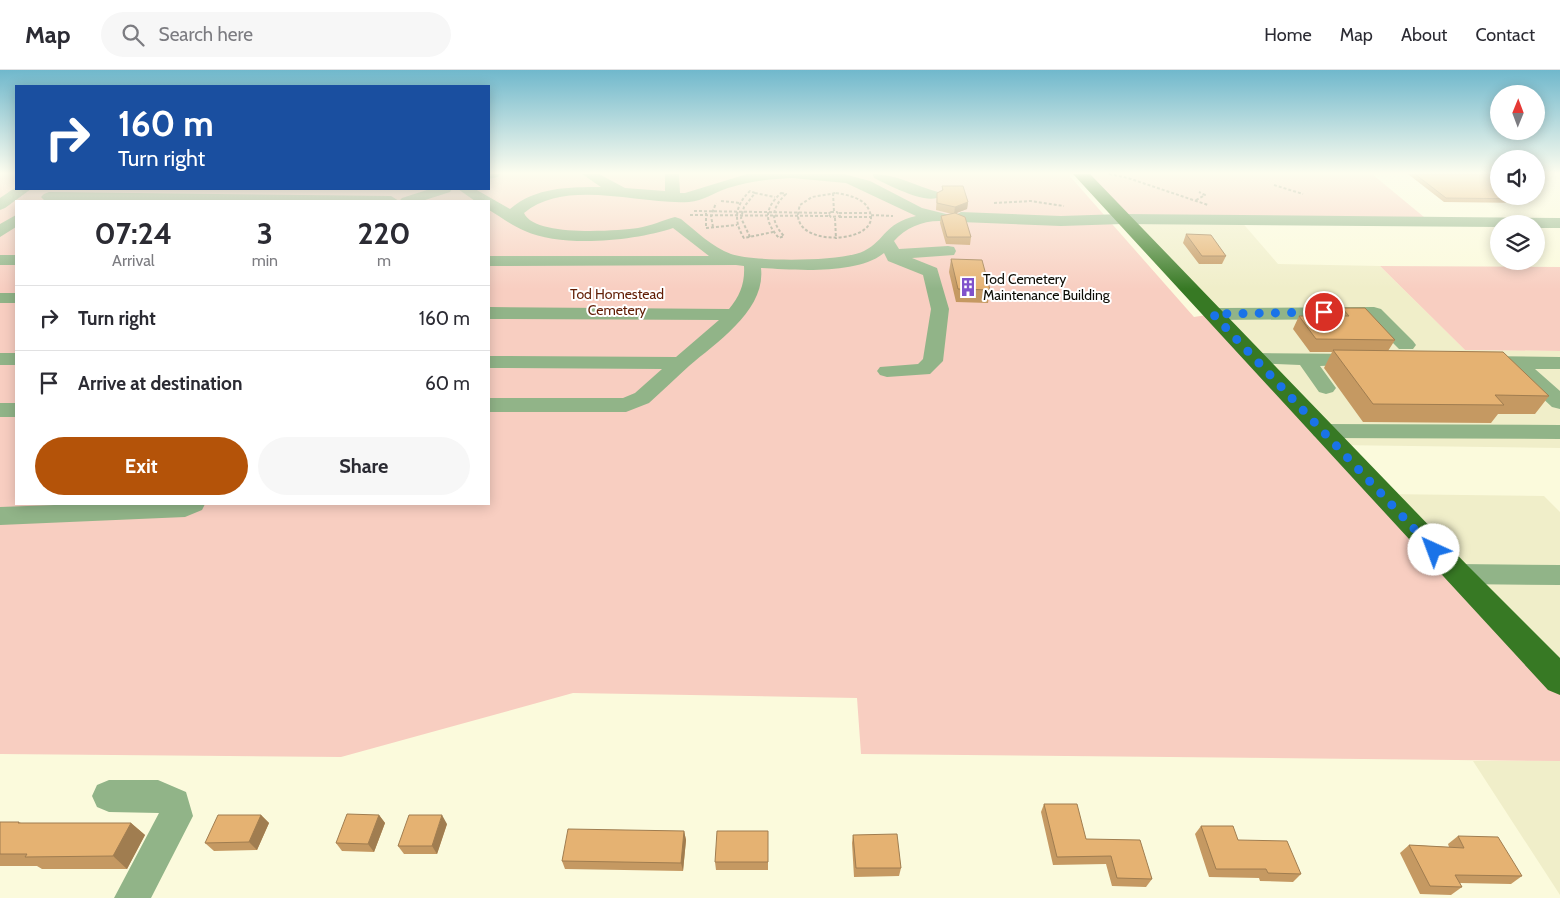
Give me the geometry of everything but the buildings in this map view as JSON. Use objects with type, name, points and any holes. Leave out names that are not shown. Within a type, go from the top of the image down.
[{"type":"main road","points":[[1117,213],[1457,574],[1560,680]]},
{"type":"street","points":[[504,213],[536,231],[587,234],[636,233],[669,213]]},
{"type":"street","points":[[516,213],[516,218],[519,222]]},
{"type":"street","points":[[490,405],[626,405],[642,398],[734,315],[745,301],[756,273],[746,262],[724,257],[681,213]]},
{"type":"street","points":[[889,213],[894,235],[909,264]]},
{"type":"street","points":[[924,213],[1002,220],[1122,218],[1560,223]]},
{"type":"street","points":[[841,262],[866,257],[894,235],[955,217]]},
{"type":"street","points":[[507,261],[563,234]]},
{"type":"street","points":[[576,261],[587,234]]},
{"type":"street","points":[[894,235],[948,251]]},
{"type":"street","points":[[0,260],[15,260]]},
{"type":"street","points":[[490,261],[841,262],[909,264],[931,272],[939,302],[933,361],[923,370],[887,371]]},
{"type":"street","points":[[0,298],[15,298]]},
{"type":"street","points":[[490,313],[734,315]]},
{"type":"street","points":[[1213,314],[1374,313],[1406,345]]},
{"type":"street","points":[[0,359],[15,360]]},
{"type":"street","points":[[1255,359],[1420,361]]},
{"type":"street","points":[[1298,405],[1318,402],[1324,399],[1326,390],[1306,360]]},
{"type":"street","points":[[490,362],[680,363]]},
{"type":"street","points":[[1459,362],[1560,363]]},
{"type":"street","points":[[1516,363],[1560,402]]},
{"type":"street","points":[[0,410],[15,410]]},
{"type":"street","points":[[1322,431],[1560,432]]},
{"type":"street","points":[[0,516],[185,508],[191,505]]},
{"type":"street","points":[[1457,574],[1560,575]]},
{"type":"street","points":[[109,796],[158,796],[174,803],[176,816],[132,898]]},
{"type":"path","points":[[707,213],[706,228],[744,227]]},
{"type":"path","points":[[713,227],[712,213],[758,213]]},
{"type":"path","points":[[766,213],[770,228],[779,238],[784,236],[775,227],[772,214]]},
{"type":"path","points":[[768,213],[797,216],[830,215],[833,213]]},
{"type":"path","points":[[741,214],[766,216],[789,213]]},
{"type":"path","points":[[797,213],[800,223],[813,234],[836,239],[859,234],[870,225],[871,215]]},
{"type":"path","points":[[804,213],[830,215],[834,218],[836,239]]},
{"type":"path","points":[[835,213],[839,215],[871,215],[894,235]]},
{"type":"path","points":[[736,214],[738,226],[744,238],[774,232]]},
{"type":"path","points":[[741,214],[744,227],[750,237]]},
{"type":"path","points":[[834,218],[839,215]]},
{"type":"path","points":[[770,228],[775,227]]},
{"type":"shaded area","points":[[1122,219],[1240,220],[1278,264],[1380,266],[1465,350],[1560,351],[1560,448],[1335,445]]},
{"type":"shaded area","points":[[1382,494],[1544,496],[1560,512],[1560,680]]},
{"type":"shaded area","points":[[1473,761],[1560,761],[1560,895]]},
{"type":"green space","name":"Tod Homestead Cemetery","points":[[0,213],[15,213],[15,505],[490,505],[490,213],[1102,213],[1194,317],[1213,314],[1560,680],[1560,761],[861,754],[857,698],[573,693],[341,757],[0,754]]},
{"type":"green space","points":[[1116,213],[1419,213],[1430,222],[1122,219]]},
{"type":"green space","points":[[1380,266],[1490,267],[1490,270],[1545,270],[1545,267],[1560,267],[1560,351],[1465,350]]},
{"type":"place","name":"Tod Cemetery Maintenance Building","points":[[968,287]]},
{"type":"route","points":[[1324,312],[1213,314],[1434,550]]}]
